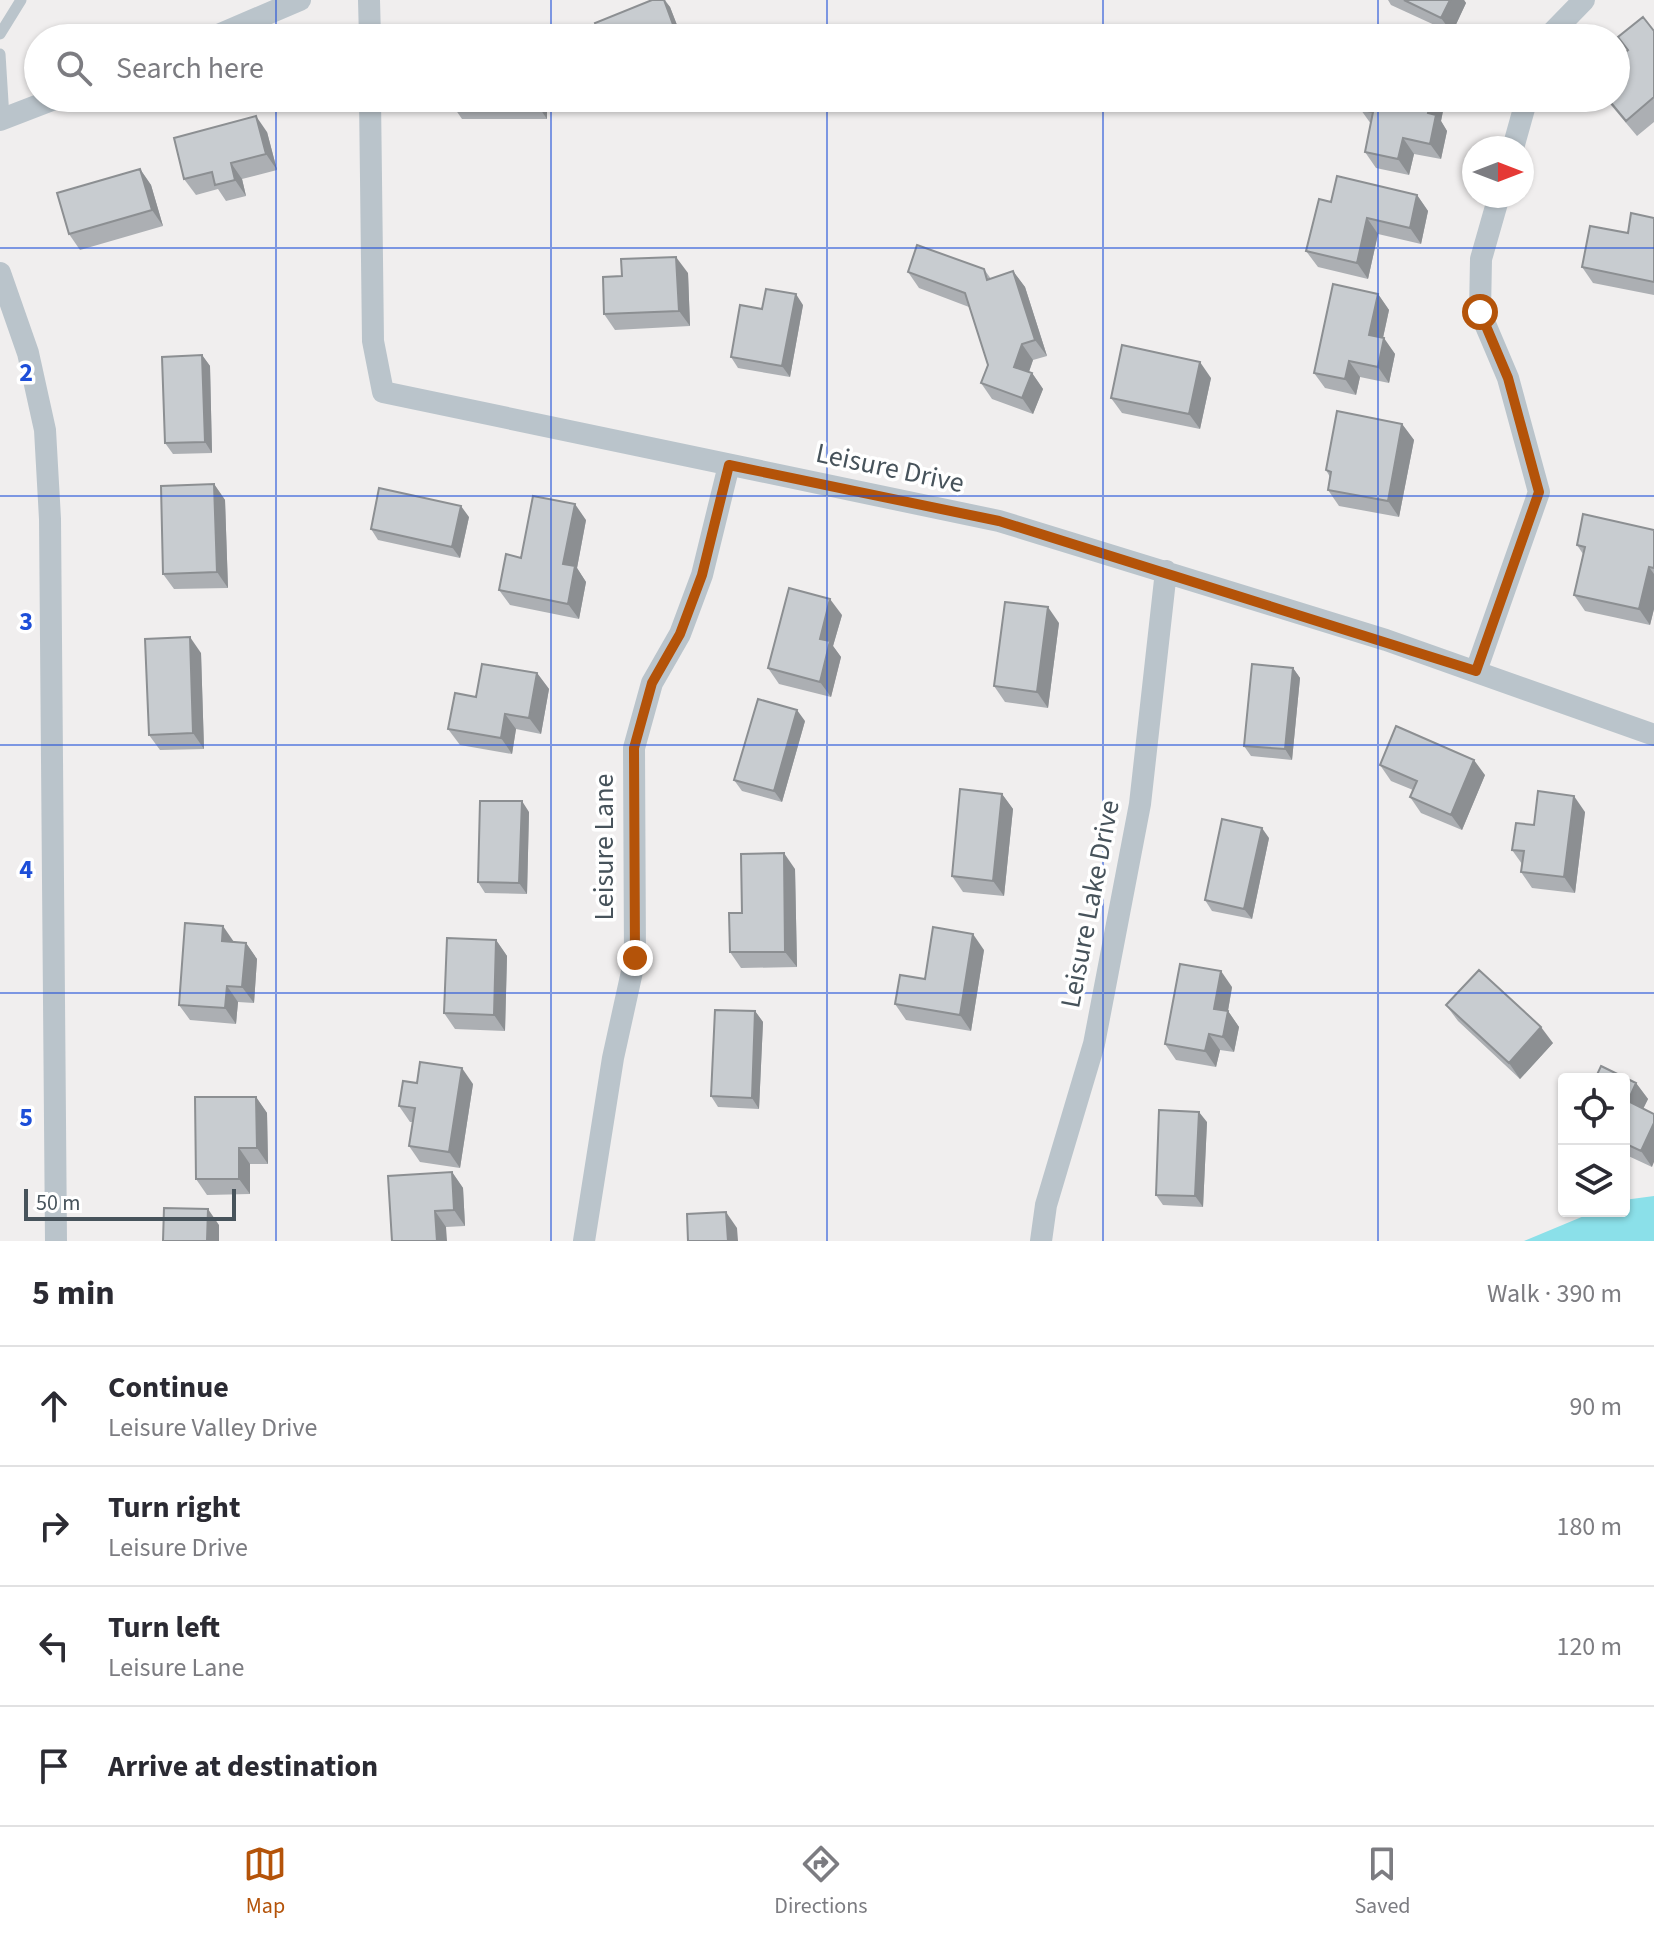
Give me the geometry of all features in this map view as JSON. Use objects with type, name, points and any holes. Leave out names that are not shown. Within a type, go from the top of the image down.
[{"type":"street","points":[[244,24],[300,0]]},
{"type":"street","points":[[369,0],[370,24]]},
{"type":"street","points":[[1561,24],[1584,0]]},
{"type":"street","points":[[2,119],[24,111]]},
{"type":"street","name":"Leisure Drive","points":[[370,112],[373,341],[383,392],[999,521],[1476,671],[1654,735]]},
{"type":"street","points":[[1516,136],[1523,112]]},
{"type":"street","points":[[1476,671],[1539,492],[1508,378],[1480,312],[1481,259],[1496,208]]},
{"type":"street","points":[[0,273],[28,353],[45,430],[49,504],[56,1241]]},
{"type":"street","name":"Leisure Lane","points":[[584,1241],[613,1058],[635,958],[634,748],[652,683],[680,634],[702,575],[729,465]]},
{"type":"street","name":"Leisure Lake Drive","points":[[1041,1241],[1046,1205],[1094,1044],[1134,834],[1166,571]]},
{"type":"lane","points":[[0,34],[21,0]]},
{"type":"lane","points":[[0,54],[2,119]]},
{"type":"water","points":[[1654,1196],[1654,1241],[1524,1241],[1582,1217],[1630,1217],[1630,1199]]},
{"type":"building","points":[[652,0],[664,0],[673,24],[595,24]]},
{"type":"building","points":[[1404,0],[1450,0],[1441,18]]},
{"type":"building","points":[[1643,17],[1654,31],[1654,97],[1626,121],[1619,112],[1630,112],[1630,27]]},
{"type":"building","points":[[1373,112],[1428,112],[1436,115],[1430,144],[1403,138],[1398,159],[1365,152]]},
{"type":"building","points":[[256,116],[266,154],[231,163],[235,180],[215,185],[212,172],[184,179],[174,138]]},
{"type":"building","points":[[140,169],[152,210],[69,234],[57,193]]},
{"type":"building","points":[[1337,176],[1417,195],[1410,228],[1367,218],[1357,263],[1306,251],[1319,199],[1331,202]]},
{"type":"building","points":[[1631,213],[1654,218],[1654,282],[1582,267],[1590,226],[1628,233]]},
{"type":"building","points":[[917,245],[984,269],[987,280],[1013,271],[1035,340],[1022,344],[1014,367],[1032,373],[1022,398],[981,383],[988,365],[965,293],[908,272]]},
{"type":"building","points":[[676,257],[679,311],[604,314],[603,277],[622,276],[621,259]]},
{"type":"building","points":[[1333,284],[1378,294],[1369,335],[1384,338],[1378,367],[1349,361],[1345,379],[1314,373]]},
{"type":"building","points":[[766,289],[796,294],[782,366],[731,357],[740,305],[762,309]]},
{"type":"building","points":[[1122,345],[1200,362],[1189,414],[1111,398]]},
{"type":"building","points":[[202,355],[205,442],[165,443],[162,357]]},
{"type":"building","points":[[1337,411],[1402,424],[1388,501],[1328,490],[1331,472],[1326,470]]},
{"type":"building","points":[[214,484],[217,572],[163,574],[161,486]]},
{"type":"building","points":[[379,488],[461,506],[452,547],[371,529]]},
{"type":"building","points":[[533,496],[575,504],[563,564],[575,566],[568,604],[499,590],[506,554],[521,558]]},
{"type":"building","points":[[1583,514],[1654,530],[1654,568],[1649,567],[1639,609],[1574,595],[1585,547],[1577,545]]},
{"type":"building","points":[[789,588],[830,599],[820,639],[830,641],[820,682],[768,668]]},
{"type":"building","points":[[1005,602],[1048,607],[1037,692],[994,686]]},
{"type":"building","points":[[190,637],[193,733],[149,735],[145,639]]},
{"type":"building","points":[[482,664],[537,673],[529,718],[505,714],[501,738],[448,729],[455,693],[476,697]]},
{"type":"building","points":[[1252,664],[1293,668],[1285,749],[1244,746]]},
{"type":"building","points":[[758,699],[797,710],[774,791],[734,780]]},
{"type":"building","points":[[1396,726],[1474,760],[1451,815],[1410,797],[1417,781],[1380,765]]},
{"type":"building","points":[[960,789],[1002,794],[993,881],[952,876]]},
{"type":"building","points":[[1538,791],[1574,796],[1564,877],[1521,872],[1524,851],[1512,850],[1516,823],[1534,825]]},
{"type":"building","points":[[480,801],[522,801],[519,883],[478,882]]},
{"type":"building","points":[[1222,819],[1262,828],[1244,909],[1205,900]]},
{"type":"building","points":[[784,853],[785,952],[730,952],[729,913],[742,913],[741,854]]},
{"type":"building","points":[[185,923],[223,926],[222,941],[246,943],[242,987],[227,986],[225,1008],[179,1005]]},
{"type":"building","points":[[933,927],[973,934],[960,1015],[895,1004],[900,975],[925,979]]},
{"type":"building","points":[[447,938],[496,940],[494,1015],[444,1013]]},
{"type":"building","points":[[1180,964],[1221,971],[1214,1009],[1228,1011],[1223,1037],[1209,1034],[1205,1051],[1165,1044]]},
{"type":"building","points":[[1479,970],[1541,1027],[1509,1063],[1446,1005]]},
{"type":"building","points":[[715,1010],[755,1011],[752,1098],[711,1096]]},
{"type":"building","points":[[420,1062],[462,1068],[449,1152],[409,1146],[415,1108],[399,1106],[403,1081],[417,1083]]},
{"type":"building","points":[[1601,1066],[1615,1073],[1598,1073]]},
{"type":"building","points":[[1630,1080],[1636,1083],[1630,1096]]},
{"type":"building","points":[[195,1097],[256,1097],[257,1148],[239,1148],[239,1179],[196,1179]]},
{"type":"building","points":[[1630,1102],[1654,1114],[1654,1123],[1641,1151],[1630,1146]]},
{"type":"building","points":[[1159,1110],[1199,1112],[1195,1196],[1156,1195]]},
{"type":"building","points":[[452,1172],[454,1210],[435,1211],[437,1241],[392,1241],[388,1176]]},
{"type":"building","points":[[164,1208],[208,1209],[207,1241],[163,1241]]},
{"type":"building","points":[[726,1212],[728,1241],[688,1241],[687,1214]]},
{"type":"route","points":[[635,958],[634,748],[652,683],[680,634],[702,575],[729,465],[999,521],[1386,640],[1476,671],[1539,492],[1508,378],[1480,312]]}]
